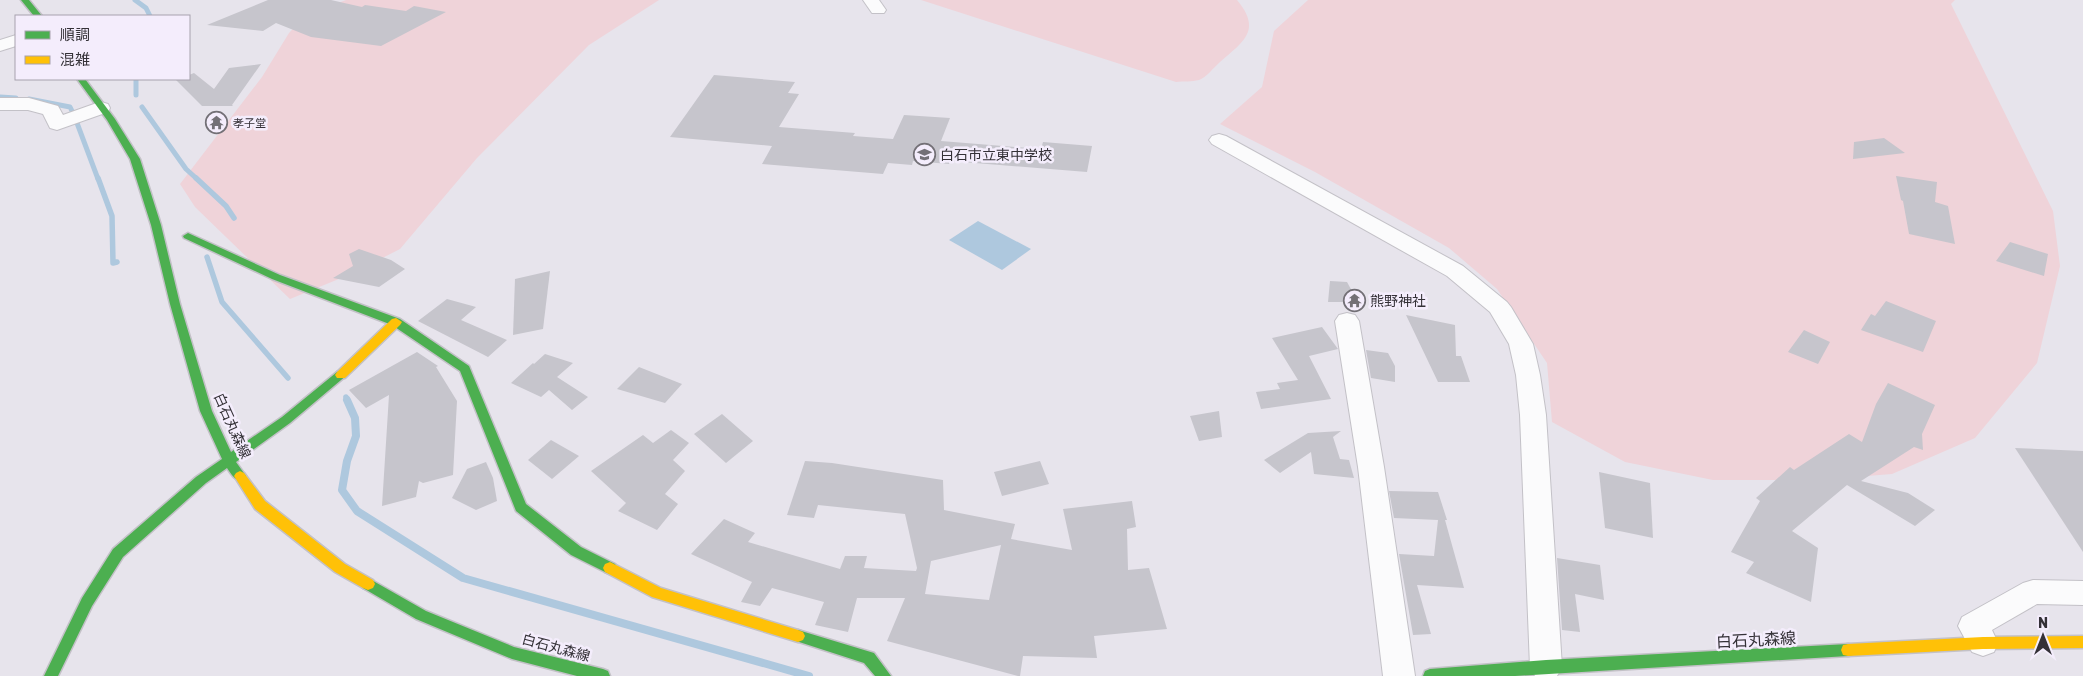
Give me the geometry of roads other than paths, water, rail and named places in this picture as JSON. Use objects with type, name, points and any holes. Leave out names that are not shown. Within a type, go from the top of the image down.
[{"type":"main road","points":[[26,0],[37,15]]},
{"type":"main road","name":"白石丸森線","points":[[82,80],[111,120],[135,159],[156,225],[175,304],[206,411],[229,461],[260,505],[340,568],[421,615],[512,653],[603,676]]},
{"type":"main road","points":[[188,236],[276,277],[396,322],[465,369],[521,507],[576,551],[657,593],[869,658],[884,676]]},
{"type":"main road","points":[[50,676],[87,602],[118,553],[201,480],[286,420],[333,382],[396,322]]},
{"type":"main road","name":"白石丸森線","points":[[1430,676],[1546,667],[1984,643],[2083,642]]},
{"type":"street","points":[[0,46],[15,40]]},
{"type":"street","points":[[0,104],[29,104],[51,110],[57,124],[101,108]]},
{"type":"street","points":[[1220,140],[1455,271],[1499,307],[1521,344],[1528,375],[1533,415],[1546,667]]},
{"type":"street","points":[[1346,321],[1371,467],[1399,676]]},
{"type":"street","points":[[1984,643],[1973,626],[2033,592],[2083,592]]},
{"type":"water","points":[[978,221],[1031,249],[1002,270],[949,240]]},
{"type":"waterway","points":[[135,0],[146,8],[150,15]]},
{"type":"waterway","points":[[136,80],[136,95]]},
{"type":"waterway","points":[[0,97],[16,98]]},
{"type":"waterway","points":[[29,99],[70,107],[72,111]]},
{"type":"waterway","points":[[142,107],[186,169],[197,179]]},
{"type":"waterway","points":[[77,123],[98,179]]},
{"type":"waterway","points":[[98,178],[112,216],[113,263],[117,262]]},
{"type":"waterway","points":[[196,178],[226,206],[234,218]]},
{"type":"waterway","points":[[207,257],[222,302],[288,378]]},
{"type":"waterway","points":[[346,397],[348,401]]},
{"type":"waterway","points":[[347,400],[355,418],[356,436],[347,461],[342,490],[357,511],[463,578],[809,676]]},
{"type":"place","name":"孝子堂","points":[[217,123]]},
{"type":"place","name":"白石市立東中学校","points":[[924,155]]},
{"type":"place","name":"熊野神社","points":[[1354,301]]}]
